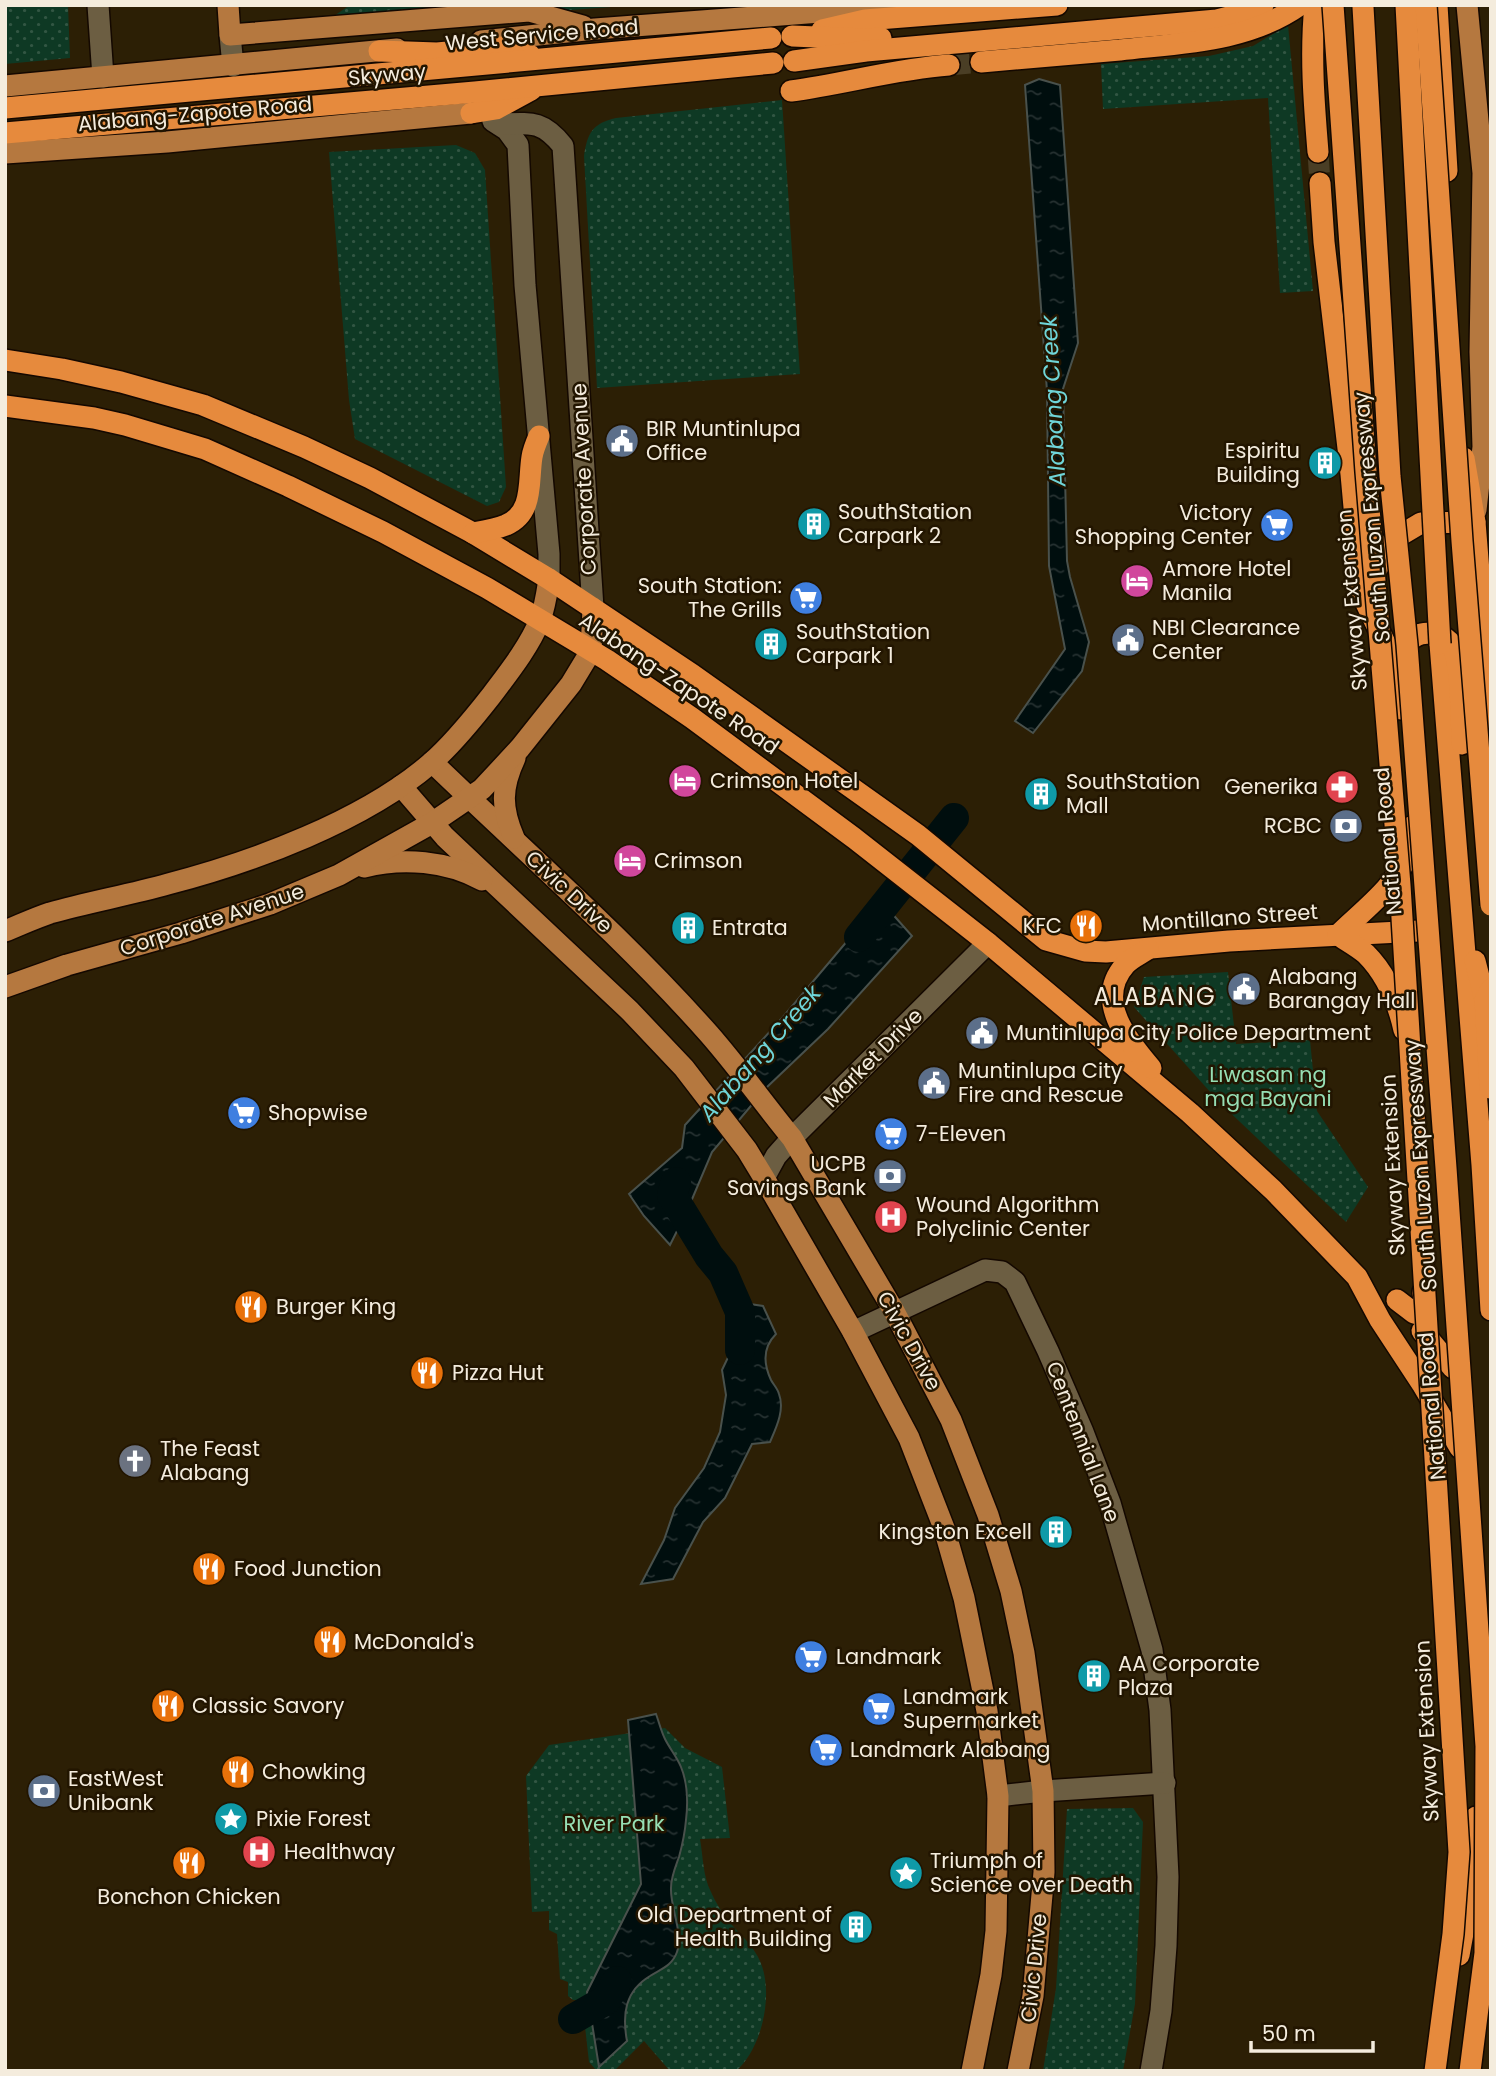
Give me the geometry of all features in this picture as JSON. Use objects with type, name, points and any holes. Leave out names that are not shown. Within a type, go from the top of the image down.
[{"type":"highway","points":[[782,37],[864,20],[1057,5]]},
{"type":"highway","name":"Skyway","points":[[5,133],[784,62],[866,45],[1219,5]]},
{"type":"highway","name":"Skyway","points":[[5,107],[782,37],[866,45],[1217,20],[1252,11],[1263,5]]},
{"type":"highway","points":[[981,62],[1203,41],[1243,33],[1287,14],[1300,5]]},
{"type":"highway","points":[[1315,5],[1313,27],[1318,152]]},
{"type":"highway","name":"Skyway Extension","points":[[1333,5],[1366,472],[1400,885],[1459,1852],[1453,1934],[1434,2071]]},
{"type":"highway","points":[[1406,5],[1440,644],[1491,1310]]},
{"type":"highway","points":[[1426,5],[1462,541],[1491,905]]},
{"type":"highway","points":[[1437,5],[1463,449],[1475,522],[1491,720]]},
{"type":"highway","name":"South Luzon Expressway","points":[[1363,6],[1390,476],[1407,645],[1486,1746],[1485,1953],[1470,2071]]},
{"type":"highway","points":[[379,51],[438,53],[502,47],[546,60]]},
{"type":"highway","points":[[791,91],[921,67],[949,65]]},
{"type":"highway","points":[[471,113],[496,109],[539,86]]},
{"type":"highway","points":[[1320,183],[1362,595]]},
{"type":"highway","name":"Alabang-Zapote Road","points":[[5,360],[86,374],[203,405],[304,447],[473,533],[549,579],[693,675],[918,835],[1046,940]]},
{"type":"highway","name":"Alabang-Zapote Road","points":[[5,406],[114,422],[205,449],[383,532],[487,589],[591,650],[692,718],[929,895],[1190,1114],[1273,1190],[1357,1278],[1460,1448]]},
{"type":"highway","points":[[473,533],[507,525],[518,517],[526,505],[532,455],[539,436]]},
{"type":"highway","points":[[1362,595],[1394,539],[1421,523],[1475,522]]},
{"type":"highway","name":"National Road","points":[[1362,595],[1398,670],[1460,1448],[1478,1752],[1491,1845]]},
{"type":"highway","points":[[1398,670],[1405,645],[1420,635],[1435,634],[1444,638],[1452,645],[1457,661],[1476,966],[1488,995],[1491,1097]]},
{"type":"highway","points":[[1396,1300],[1414,1313],[1421,1315],[1425,1310],[1408,1050],[1394,994],[1366,954],[1338,935],[1388,889],[1407,857],[1411,827]]},
{"type":"highway","name":"Montillano Street","points":[[1046,940],[1085,951],[1106,952],[1419,930]]},
{"type":"highway","points":[[1150,948],[1126,963],[1113,983],[1111,999],[1129,1043],[1190,1114]]},
{"type":"highway","name":"Alabang-Zapote Road","points":[[1357,1278],[1396,1300],[1453,1368]]},
{"type":"highway","points":[[1476,1695],[1491,1733]]},
{"type":"highway","points":[[1443,2071],[1474,1873],[1478,1752]]},
{"type":"main road","points":[[228,5],[230,35],[529,11],[595,29]]},
{"type":"main road","name":"West Service Road","points":[[5,86],[595,29],[912,5]]},
{"type":"main road","points":[[1467,5],[1483,173],[1480,352],[1482,447],[1475,522]]},
{"type":"main road","name":"Alabang-Zapote Road","points":[[5,153],[193,139],[471,113]]},
{"type":"main road","name":"Corporate Avenue","points":[[5,930],[49,914],[170,884],[250,860],[318,831],[401,786],[432,762],[483,706],[519,657],[540,620],[549,579]]},
{"type":"main road","name":"Corporate Avenue","points":[[5,987],[66,965],[181,933],[270,904],[339,875],[432,823],[482,789],[520,748],[571,684],[591,650],[593,608]]},
{"type":"main road","points":[[516,843],[507,823],[503,802],[505,784],[520,748]]},
{"type":"main road","name":"Civic Drive","points":[[432,762],[614,934],[710,1035],[792,1138],[894,1311],[951,1420],[988,1516],[1011,1591],[1024,1653],[1043,1791],[1044,1872],[1033,1996],[1018,2071]]},
{"type":"main road","name":"Civic Drive","points":[[401,786],[432,823],[497,888],[630,1011],[684,1068],[747,1150],[853,1332],[909,1438],[944,1528],[964,1598],[989,1724],[998,1796],[996,1931],[991,1975],[972,2071]]},
{"type":"main road","points":[[339,875],[367,866],[397,861],[426,862],[451,867],[497,888]]},
{"type":"main road","points":[[5,912],[49,914]]},
{"type":"street","points":[[98,5],[103,77]]},
{"type":"street","points":[[230,35],[233,66]]},
{"type":"street","name":"Corporate Avenue","points":[[471,113],[499,124],[518,145],[525,285],[549,579]]},
{"type":"street","name":"Corporate Avenue","points":[[499,124],[531,123],[550,130],[563,146],[593,608]]},
{"type":"street","name":"Market Drive","points":[[764,1178],[776,1156],[792,1138],[988,943]]},
{"type":"street","name":"Centennial Lane","points":[[853,1332],[985,1270],[1002,1272],[1015,1282],[1083,1432],[1110,1503],[1152,1650],[1160,1710],[1168,1877],[1161,2011],[1151,2071]]},
{"type":"street","points":[[998,1796],[1165,1783]]},
{"type":"green space","points":[[5,5],[68,5],[70,58],[5,64]]},
{"type":"green space","points":[[350,5],[611,7],[255,34],[235,22],[331,18]]},
{"type":"green space","points":[[1288,25],[1313,291],[1280,293],[1268,98],[1103,109],[1101,64],[1209,56],[1253,46]]},
{"type":"green space","points":[[782,100],[800,374],[597,388],[584,156],[592,130],[616,118]]},
{"type":"green space","points":[[456,145],[475,153],[485,170],[506,487],[499,502],[487,506],[355,439],[349,400],[329,152]]},
{"type":"green space","name":"Liwasan ng mga Bayani","points":[[1228,972],[1236,1044],[1310,1040],[1317,1111],[1368,1187],[1346,1222],[1221,1104],[1134,1007],[1144,977]]},
{"type":"green space","name":"River Park","points":[[665,1728],[685,1748],[722,1767],[730,1838],[700,1839],[705,1873],[708,1886],[720,1909],[752,1948],[762,1965],[766,1997],[760,2031],[754,2047],[736,2071],[670,2071],[644,2041],[614,2071],[597,2071],[589,2062],[582,2000],[573,2000],[568,1996],[568,1982],[560,1979],[557,1934],[549,1930],[549,1911],[532,1912],[526,1776],[549,1745]]},
{"type":"green space","points":[[1133,1808],[1143,1822],[1135,2004],[1123,2071],[1043,2071],[1056,1988],[1067,1809]]},
{"type":"water","points":[[1039,79],[1060,85],[1078,343],[1063,389],[1067,561],[1089,642],[1082,671],[1033,733],[1015,721],[1065,649],[1049,566],[1047,391],[1025,85]]},
{"type":"water","points":[[881,901],[912,936],[828,1029],[766,1088],[712,1152],[670,1245],[629,1194],[682,1148],[685,1125],[783,1017]]},
{"type":"water","points":[[746,1300],[750,1304],[763,1306],[776,1334],[769,1344],[766,1361],[768,1374],[781,1400],[777,1425],[770,1442],[752,1444],[725,1498],[703,1522],[673,1579],[641,1584],[664,1540],[675,1508],[704,1468],[720,1432],[726,1395],[722,1370],[733,1347],[731,1320]]},
{"type":"water","points":[[656,1714],[665,1739],[681,1767],[687,1794],[684,1834],[671,1884],[679,1945],[669,1964],[642,1982],[630,1996],[625,2013],[627,2041],[599,2067],[587,1992],[641,1884],[628,1720]]},
{"type":"waterway","name":"Alabang Creek","points":[[859,937],[954,818]]},
{"type":"waterway","name":"Alabang Creek","points":[[676,1182],[672,1195],[709,1256],[723,1273],[740,1312],[740,1350]]},
{"type":"waterway","name":"Alabang Creek","points":[[573,2019],[606,2000],[617,1981]]},
{"type":"tunnel","points":[[949,65],[981,62]]},
{"type":"tunnel","points":[[1318,152],[1320,183]]},
{"type":"place","name":"BIR Muntinlupa Office","points":[[622,441]]},
{"type":"place","name":"Espiritu Building","points":[[1325,463]]},
{"type":"place","name":"SouthStation Carpark 2","points":[[814,524]]},
{"type":"place","name":"Victory Shopping Center","points":[[1277,525]]},
{"type":"place","name":"Amore Hotel Manila","points":[[1137,581]]},
{"type":"place","name":"South Station: The Grills","points":[[806,598]]},
{"type":"place","name":"NBI Clearance Center","points":[[1128,640]]},
{"type":"place","name":"SouthStation Carpark 1","points":[[771,644]]},
{"type":"place","name":"Crimson Hotel","points":[[685,781]]},
{"type":"place","name":"Generika","points":[[1342,787]]},
{"type":"place","name":"SouthStation Mall","points":[[1041,794]]},
{"type":"place","name":"RCBC","points":[[1346,826]]},
{"type":"place","name":"Crimson","points":[[630,861]]},
{"type":"place","name":"KFC","points":[[1086,926]]},
{"type":"place","name":"Entrata","points":[[688,928]]},
{"type":"place","name":"Alabang Barangay Hall","points":[[1244,989]]},
{"type":"place","name":"Muntinlupa City Police Department","points":[[982,1033]]},
{"type":"place","name":"Muntinlupa City Fire and Rescue","points":[[934,1083]]},
{"type":"place","name":"Shopwise","points":[[244,1113]]},
{"type":"place","name":"7-Eleven","points":[[891,1134]]},
{"type":"place","name":"UCPB Savings Bank","points":[[890,1176]]},
{"type":"place","name":"Wound Algorithm Polyclinic Center","points":[[891,1217]]},
{"type":"place","name":"Burger King","points":[[251,1307]]},
{"type":"place","name":"Pizza Hut","points":[[427,1373]]},
{"type":"place","name":"The Feast Alabang","points":[[135,1461]]},
{"type":"place","name":"Kingston Excell","points":[[1056,1532]]},
{"type":"place","name":"Food Junction","points":[[209,1569]]},
{"type":"place","name":"McDonald's","points":[[330,1642]]},
{"type":"place","name":"Landmark","points":[[811,1657]]},
{"type":"place","name":"AA Corporate Plaza","points":[[1094,1676]]},
{"type":"place","name":"Classic Savory","points":[[168,1706]]},
{"type":"place","name":"Landmark Supermarket","points":[[879,1709]]},
{"type":"place","name":"Landmark Alabang","points":[[826,1750]]},
{"type":"place","name":"Chowking","points":[[238,1772]]},
{"type":"place","name":"EastWest Unibank","points":[[44,1791]]},
{"type":"place","name":"Pixie Forest","points":[[231,1819]]},
{"type":"place","name":"Healthway","points":[[259,1852]]},
{"type":"place","name":"Bonchon Chicken","points":[[189,1863]]},
{"type":"place","name":"Triumph of Science over Death","points":[[906,1873]]},
{"type":"place","name":"Old Department of Health Building","points":[[856,1927]]},
{"type":"district","name":"ALABANG","points":[[1155,997]]}]
